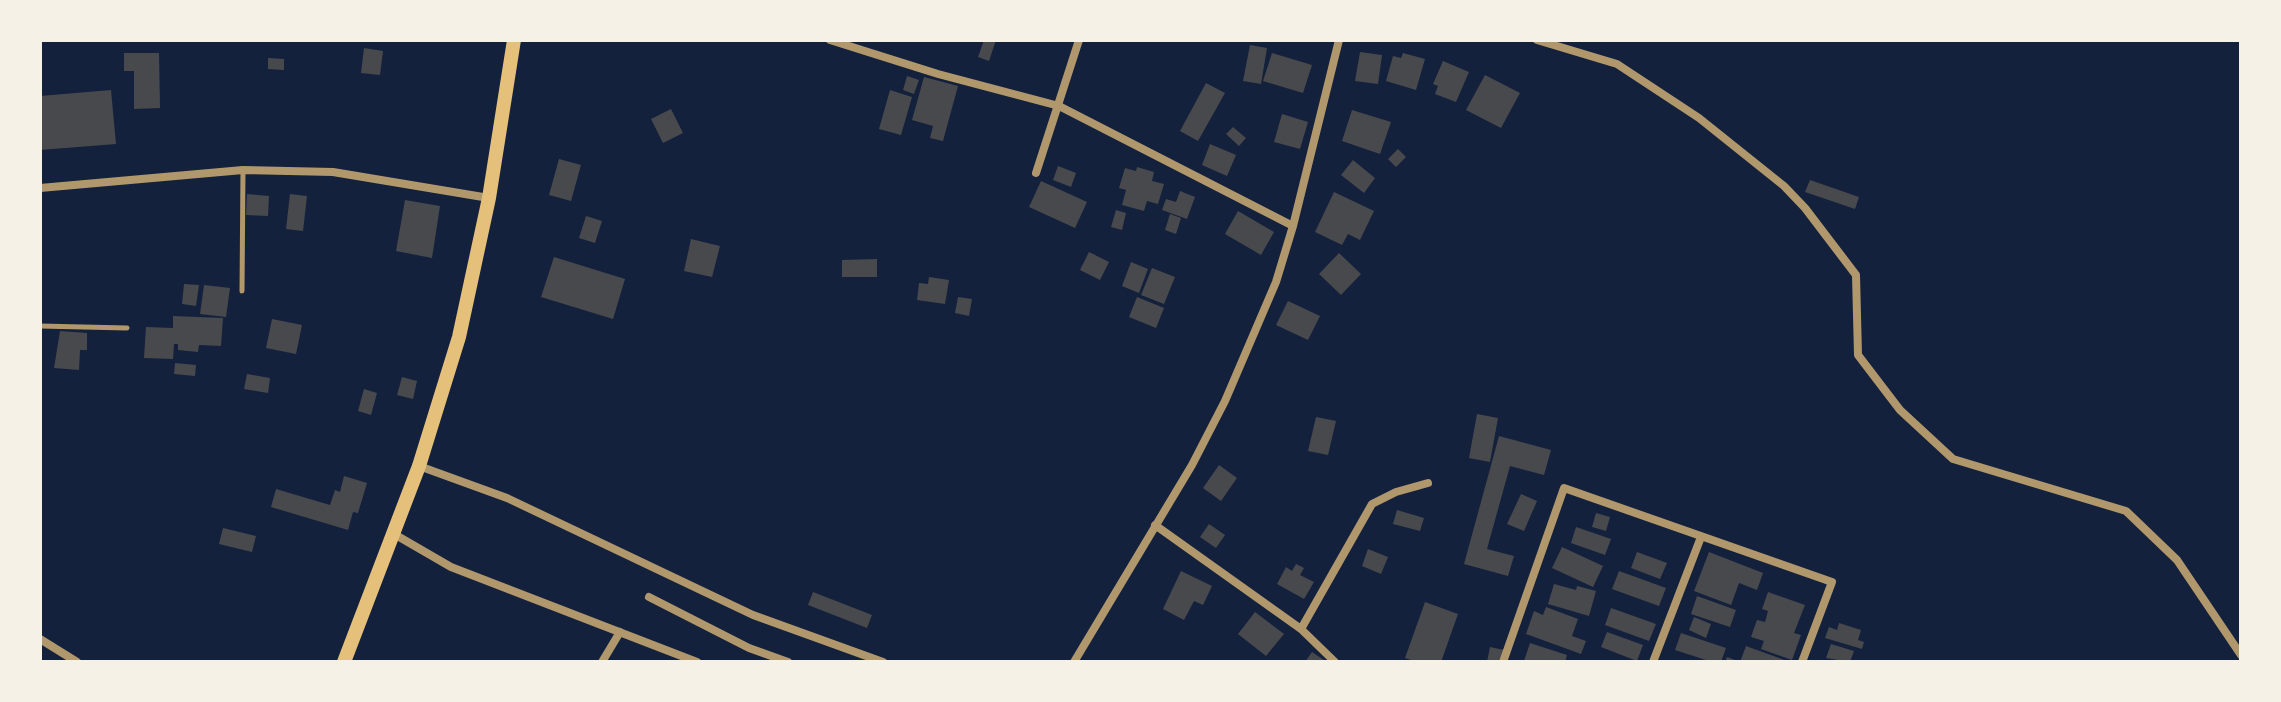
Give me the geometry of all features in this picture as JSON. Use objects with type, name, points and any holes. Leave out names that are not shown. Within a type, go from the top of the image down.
[{"type":"main road","points":[[344,662],[419,466],[459,337],[489,198],[514,40]]},
{"type":"street","points":[[830,40],[938,74],[1059,106],[1293,226]]},
{"type":"street","points":[[1036,173],[1079,40]]},
{"type":"street","points":[[1074,662],[1192,465],[1225,401],[1276,282],[1339,40]]},
{"type":"street","points":[[1537,40],[1617,64],[1699,118],[1784,186],[1805,208],[1856,275],[1858,355],[1900,410],[1953,459],[2126,511],[2177,560],[2241,655]]},
{"type":"street","points":[[40,188],[243,170],[333,172],[489,198]]},
{"type":"street","points":[[419,466],[507,498],[753,615],[883,662]]},
{"type":"street","points":[[1301,629],[1372,504],[1396,492],[1428,483]]},
{"type":"street","points":[[1503,662],[1564,488],[1832,582],[1802,662]]},
{"type":"street","points":[[1155,525],[1301,629],[1335,662]]},
{"type":"street","points":[[394,534],[451,567],[697,662]]},
{"type":"street","points":[[1653,662],[1701,537]]},
{"type":"street","points":[[649,597],[749,648],[788,662]]},
{"type":"street","points":[[602,662],[620,632]]},
{"type":"street","points":[[40,639],[77,662]]},
{"type":"lane","points":[[242,291],[243,170]]},
{"type":"lane","points":[[40,326],[127,328]]},
{"type":"building","points":[[984,40],[996,40],[989,61],[978,57]]},
{"type":"building","points":[[1250,45],[1267,48],[1261,84],[1243,81]]},
{"type":"building","points":[[364,48],[383,51],[380,75],[361,73]]},
{"type":"building","points":[[1360,52],[1382,55],[1378,84],[1355,81]]},
{"type":"building","points":[[124,53],[159,53],[160,108],[134,109],[134,71],[124,71]]},
{"type":"building","points":[[1272,53],[1312,65],[1303,93],[1263,81]]},
{"type":"building","points":[[1403,53],[1425,59],[1416,90],[1386,81],[1393,56],[1401,58]]},
{"type":"building","points":[[268,58],[284,59],[284,70],[268,69]]},
{"type":"building","points":[[1443,61],[1469,72],[1456,102],[1435,94],[1438,86],[1433,84]]},
{"type":"building","points":[[1485,75],[1520,93],[1501,128],[1466,110]]},
{"type":"building","points":[[907,76],[919,80],[914,94],[903,90]]},
{"type":"building","points":[[924,77],[958,86],[943,141],[930,138],[933,126],[912,120]]},
{"type":"building","points":[[1206,83],[1225,93],[1198,141],[1180,131]]},
{"type":"building","points":[[111,90],[116,144],[40,150],[40,96]]},
{"type":"building","points":[[890,90],[912,97],[901,135],[879,129]]},
{"type":"building","points":[[671,109],[683,133],[663,143],[651,119]]},
{"type":"building","points":[[1352,110],[1391,122],[1380,154],[1342,141]]},
{"type":"building","points":[[1282,114],[1308,122],[1300,149],[1274,142]]},
{"type":"building","points":[[1233,127],[1246,138],[1239,146],[1226,134]]},
{"type":"building","points":[[1210,144],[1236,155],[1227,176],[1202,165]]},
{"type":"building","points":[[1398,149],[1406,157],[1396,167],[1388,159]]},
{"type":"building","points":[[559,159],[581,165],[571,201],[549,195]]},
{"type":"building","points":[[1353,160],[1375,178],[1364,193],[1341,175]]},
{"type":"building","points":[[1058,166],[1076,173],[1071,187],[1053,180]]},
{"type":"building","points":[[1137,167],[1154,172],[1152,181],[1164,184],[1158,204],[1147,201],[1144,211],[1122,205],[1126,190],[1119,188],[1125,168],[1136,171]]},
{"type":"building","points":[[1810,180],[1859,197],[1855,209],[1805,192]]},
{"type":"building","points":[[1041,181],[1087,202],[1075,228],[1029,207]]},
{"type":"building","points":[[1180,191],[1195,197],[1187,219],[1162,210],[1166,199],[1176,202]]},
{"type":"building","points":[[1334,192],[1374,211],[1360,240],[1348,234],[1342,245],[1315,232]]},
{"type":"building","points":[[247,194],[269,196],[268,216],[246,215]]},
{"type":"building","points":[[290,194],[307,196],[303,231],[286,229]]},
{"type":"building","points":[[405,200],[440,206],[432,258],[396,251]]},
{"type":"building","points":[[1116,210],[1126,213],[1122,230],[1111,227]]},
{"type":"building","points":[[1238,211],[1274,232],[1261,255],[1225,234]]},
{"type":"building","points":[[1170,214],[1181,218],[1176,234],[1165,230]]},
{"type":"building","points":[[586,216],[602,221],[595,243],[579,238]]},
{"type":"building","points":[[691,239],[720,246],[712,277],[684,271]]},
{"type":"building","points":[[1089,252],[1109,262],[1100,280],[1080,270]]},
{"type":"building","points":[[1339,253],[1361,274],[1341,295],[1319,274]]},
{"type":"building","points":[[554,257],[625,279],[613,319],[541,297]]},
{"type":"building","points":[[877,259],[877,277],[842,277],[842,260]]},
{"type":"building","points":[[1131,262],[1148,269],[1139,293],[1122,286]]},
{"type":"building","points":[[1152,268],[1175,277],[1164,304],[1141,295]]},
{"type":"building","points":[[929,277],[949,280],[945,304],[917,300],[919,283],[928,284]]},
{"type":"building","points":[[184,284],[199,285],[196,306],[182,304]]},
{"type":"building","points":[[204,285],[230,288],[226,317],[200,314]]},
{"type":"building","points":[[958,297],[972,299],[969,316],[955,313]]},
{"type":"building","points":[[1137,297],[1164,308],[1156,328],[1129,317]]},
{"type":"building","points":[[1288,301],[1320,316],[1308,340],[1276,325]]},
{"type":"building","points":[[173,316],[223,318],[221,346],[199,345],[198,352],[178,350],[178,344],[174,344],[173,359],[144,358],[146,327],[173,328]]},
{"type":"building","points":[[272,319],[302,325],[296,354],[266,348]]},
{"type":"building","points":[[60,331],[87,333],[87,350],[80,350],[79,370],[54,368]]},
{"type":"building","points":[[175,363],[196,365],[195,376],[174,374]]},
{"type":"building","points":[[247,374],[270,378],[268,393],[244,389]]},
{"type":"building","points":[[402,377],[417,381],[413,399],[397,395]]},
{"type":"building","points":[[364,389],[377,393],[371,415],[358,411]]},
{"type":"building","points":[[1477,414],[1498,418],[1490,462],[1469,458]]},
{"type":"building","points":[[1316,417],[1336,421],[1328,455],[1308,451]]},
{"type":"building","points":[[1499,436],[1551,450],[1544,475],[1510,466],[1487,549],[1514,556],[1508,576],[1464,564]]},
{"type":"building","points":[[1219,465],[1237,478],[1221,501],[1203,488]]},
{"type":"building","points":[[344,476],[367,483],[358,513],[353,512],[348,530],[271,507],[276,489],[330,505],[335,490],[340,492]]},
{"type":"building","points":[[1521,494],[1537,501],[1524,531],[1507,524]]},
{"type":"building","points":[[1397,510],[1424,518],[1420,531],[1393,524]]},
{"type":"building","points":[[1596,513],[1610,517],[1606,531],[1592,527]]},
{"type":"building","points":[[1209,524],[1225,535],[1216,548],[1200,537]]},
{"type":"building","points":[[1576,527],[1611,539],[1605,555],[1571,543]]},
{"type":"building","points":[[223,528],[256,536],[252,552],[219,544]]},
{"type":"building","points":[[1562,547],[1603,566],[1593,587],[1552,568]]},
{"type":"building","points":[[1368,549],[1388,557],[1381,574],[1362,566]]},
{"type":"building","points":[[1637,552],[1667,563],[1660,579],[1631,568]]},
{"type":"building","points":[[1709,552],[1763,573],[1757,590],[1739,583],[1731,605],[1694,591]]},
{"type":"building","points":[[1296,564],[1304,568],[1300,575],[1314,582],[1304,599],[1277,584],[1286,567],[1292,571]]},
{"type":"building","points":[[1181,571],[1212,586],[1203,605],[1194,601],[1184,620],[1163,609]]},
{"type":"building","points":[[1619,571],[1666,588],[1659,606],[1612,589]]},
{"type":"building","points":[[1554,584],[1596,591],[1589,616],[1548,604]]},
{"type":"building","points":[[813,592],[872,615],[867,628],[808,605]]},
{"type":"building","points":[[1768,592],[1805,605],[1794,633],[1801,635],[1792,660],[1761,649],[1764,641],[1751,637],[1757,620],[1765,622],[1768,611],[1762,609]]},
{"type":"building","points":[[1697,596],[1736,610],[1730,627],[1691,614]]},
{"type":"building","points":[[1425,602],[1458,614],[1441,662],[1417,662],[1405,658]]},
{"type":"building","points":[[1546,607],[1578,619],[1572,636],[1586,641],[1581,654],[1526,634],[1534,611],[1543,615]]},
{"type":"building","points":[[1611,608],[1656,624],[1649,641],[1605,625]]},
{"type":"building","points":[[1255,612],[1284,634],[1266,656],[1238,634]]},
{"type":"building","points":[[1694,617],[1711,624],[1706,638],[1689,630]]},
{"type":"building","points":[[1839,623],[1861,630],[1858,640],[1864,642],[1862,649],[1825,638],[1829,627],[1837,630]]},
{"type":"building","points":[[1607,632],[1643,645],[1637,661],[1601,647]]},
{"type":"building","points":[[1681,633],[1726,648],[1721,662],[1675,650]]},
{"type":"building","points":[[1530,643],[1567,655],[1565,662],[1524,661]]},
{"type":"building","points":[[1831,644],[1854,651],[1850,662],[1826,658]]},
{"type":"building","points":[[1746,646],[1790,662],[1740,662]]},
{"type":"building","points":[[1490,647],[1504,650],[1502,662],[1487,662]]},
{"type":"building","points":[[1312,652],[1327,662],[1305,662]]}]
